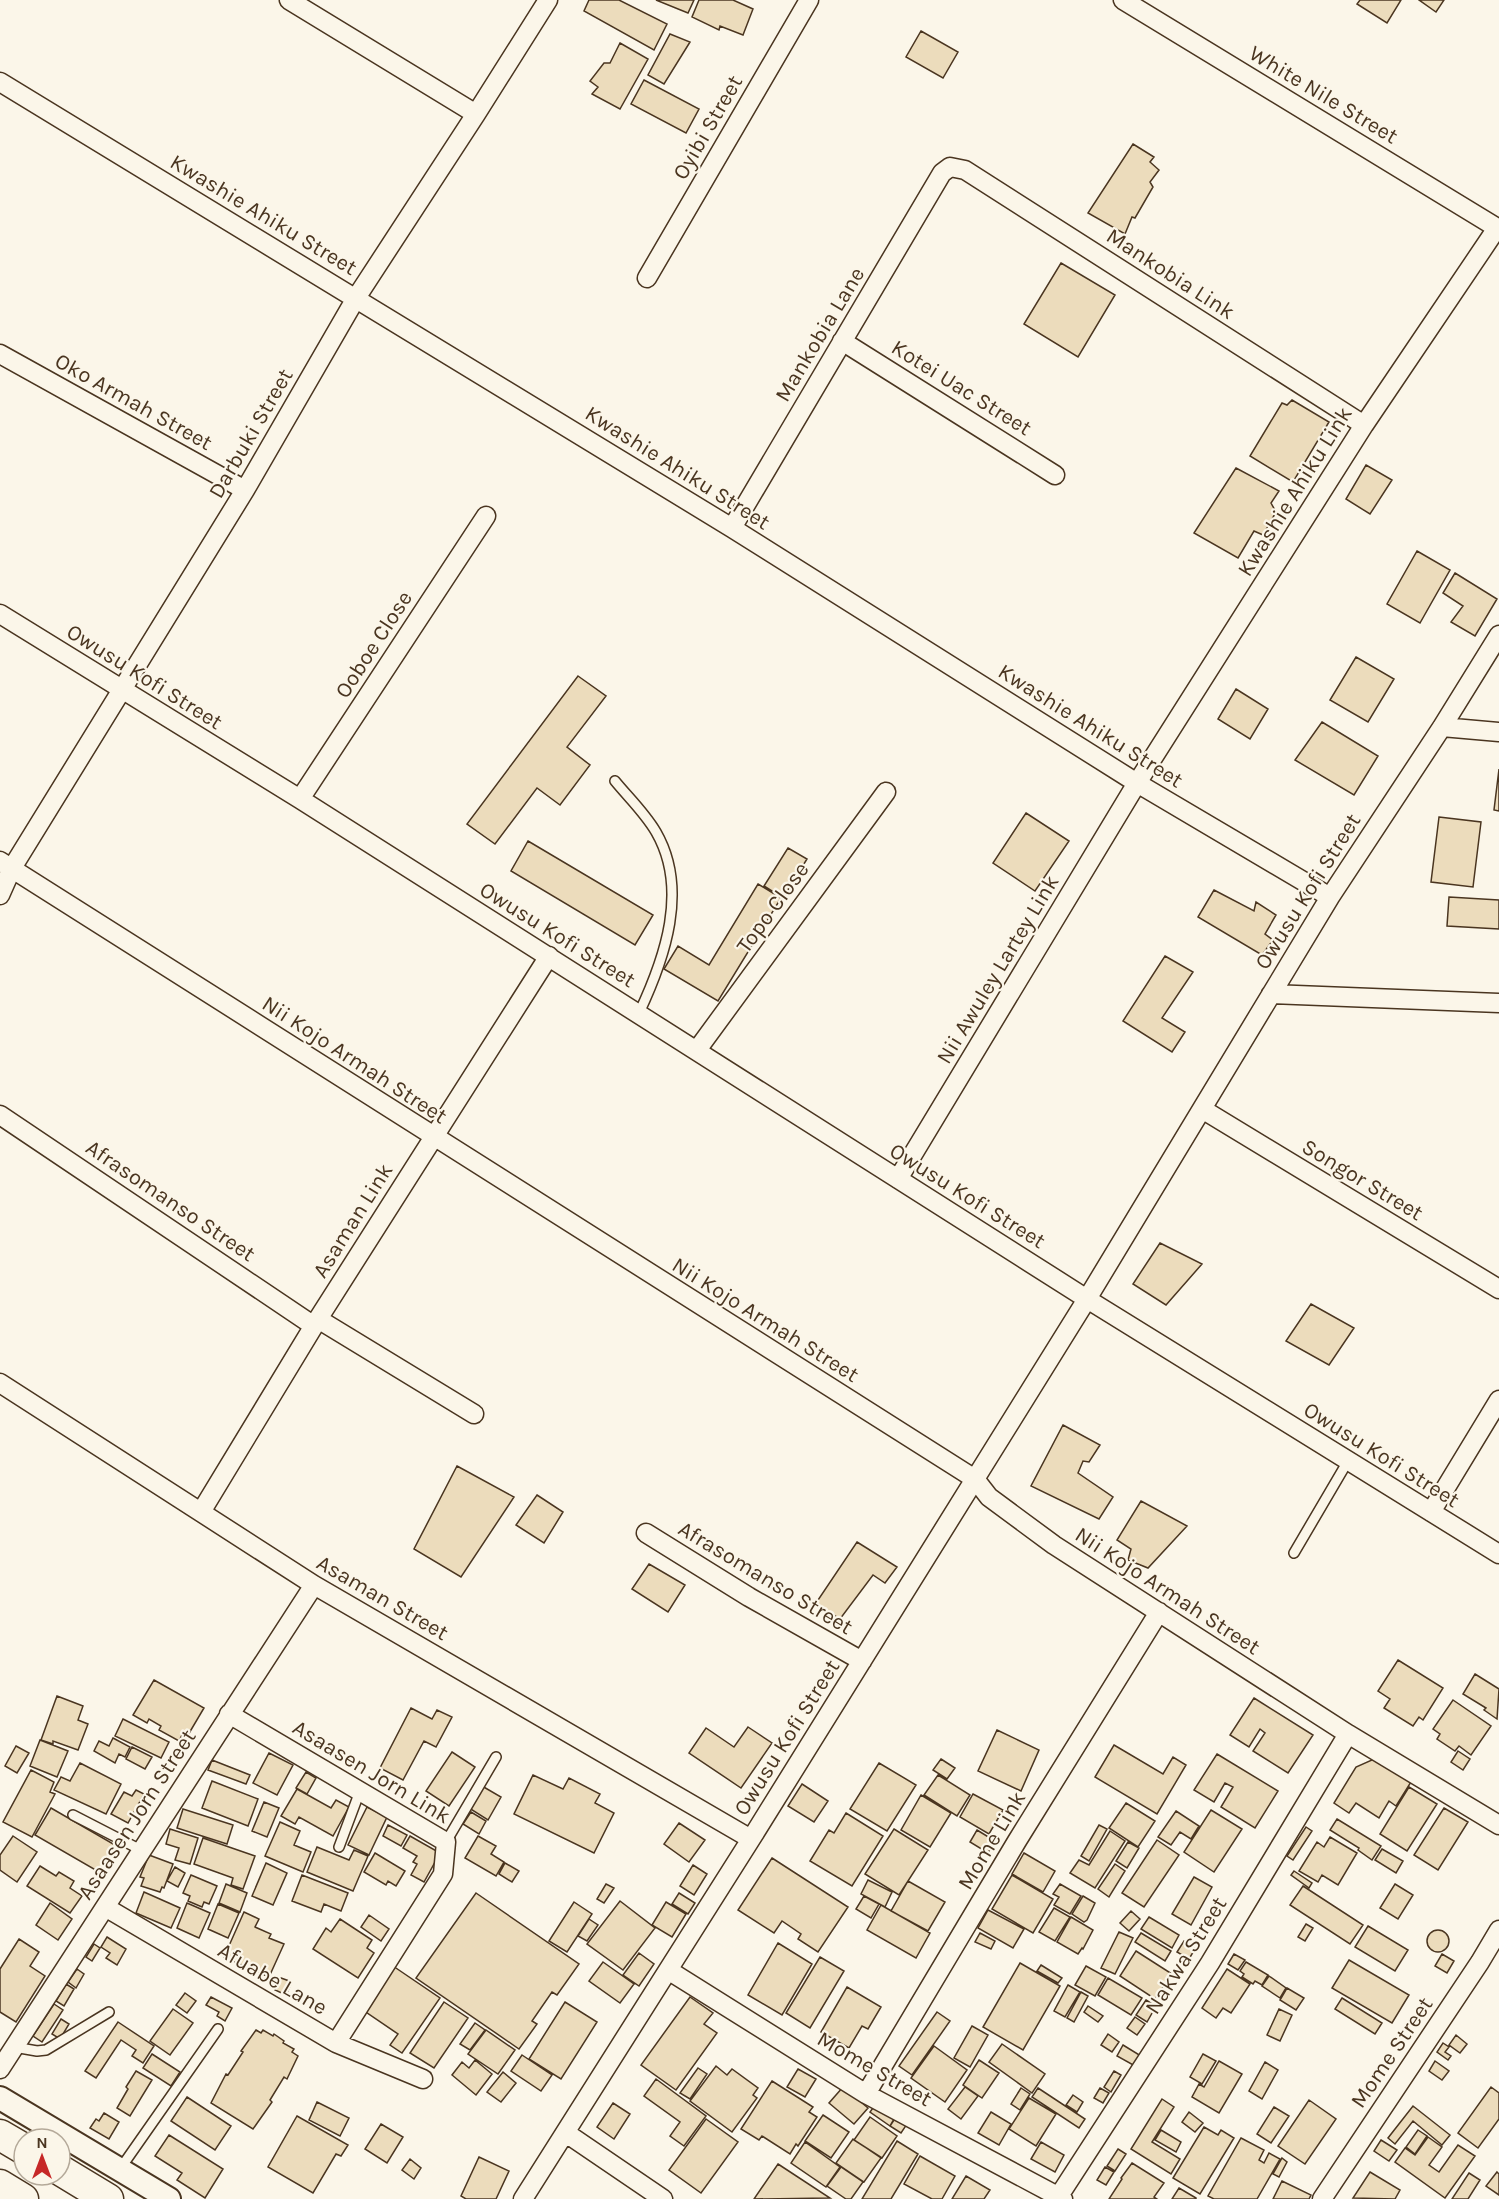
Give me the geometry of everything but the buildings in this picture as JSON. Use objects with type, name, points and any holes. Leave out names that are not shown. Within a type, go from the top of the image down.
[{"type":"highway","points":[[72,2177],[108,2199]]},
{"type":"highway","points":[[0,2185],[23,2199]]},
{"type":"street","points":[[289,0],[476,114]]},
{"type":"street","name":"Darbuki Street","points":[[0,895],[6,864],[122,690],[245,490],[356,298],[548,0]]},
{"type":"street","name":"Oyibi Street","points":[[647,278],[809,0]]},
{"type":"street","name":"White Nile Street","points":[[1123,0],[1498,229]]},
{"type":"street","name":"Kwashie Ahiku Street","points":[[0,82],[732,528],[1137,783],[1330,897]]},
{"type":"street","name":"Mankobia Lane","points":[[732,528],[942,173],[950,167]]},
{"type":"street","name":"Mankobia Link","points":[[950,167],[965,170],[1364,425]]},
{"type":"street","name":"Kwashie Ahiku Link","points":[[1137,783],[1364,425],[1498,229]]},
{"type":"street","name":"Kotei Uac Street","points":[[842,341],[1055,475]]},
{"type":"street","name":"Oko Armah Street","points":[[0,354],[245,490]]},
{"type":"street","name":"Ooboe Close","points":[[300,799],[486,516]]},
{"type":"street","name":"Owusu Kofi Street","points":[[0,614],[300,799],[1087,1299],[1499,1554]]},
{"type":"street","name":"Owusu Kofi Street","points":[[523,2199],[751,1839],[1087,1299],[1330,897],[1442,727],[1499,635]]},
{"type":"street","points":[[1442,727],[1499,732]]},
{"type":"street","name":"Nii Awuley Lartey Link","points":[[898,1179],[1137,783]]},
{"type":"street","name":"Topo Close","points":[[697,1050],[886,792]]},
{"type":"street","name":"Nii Kojo Armah Street","points":[[6,864],[975,1479],[989,1497],[1054,1545],[1348,1734],[1499,1825]]},
{"type":"street","name":"Asaman Link","points":[[201,1512],[316,1322],[549,957]]},
{"type":"street","points":[[1271,994],[1499,1003]]},
{"type":"street","name":"Songor Street","points":[[1202,1109],[1499,1289]]},
{"type":"street","name":"Afrasomanso Street","points":[[0,1115],[316,1322],[474,1414]]},
{"type":"street","name":"Asaman Street","points":[[0,1383],[314,1585],[751,1839]]},
{"type":"street","points":[[1431,1512],[1499,1400]]},
{"type":"street","name":"Afrasomanso Street","points":[[646,1533],[749,1597],[862,1661]]},
{"type":"street","name":"Asaasen Jorn Street","points":[[0,2069],[314,1585]]},
{"type":"street","name":"Mome Link","points":[[866,2094],[1017,1841],[1159,1612]]},
{"type":"street","name":"Asaasen Jorn Link","points":[[230,1713],[446,1842],[444,1875],[336,2043]]},
{"type":"street","name":"Nakwa Street","points":[[1060,2198],[1210,1963],[1348,1734]]},
{"type":"street","name":"Afuabe Lane","points":[[105,1907],[336,2043],[423,2079]]},
{"type":"street","name":"Mome Street","points":[[1322,2199],[1499,1930]]},
{"type":"street","name":"Mome Street","points":[[668,1970],[866,2094],[1060,2198]]},
{"type":"street","points":[[0,2098],[169,2199]]},
{"type":"street","points":[[566,2133],[663,2199]]},
{"type":"lane","points":[[615,781],[655,830],[667,855],[672,874],[672,918],[654,982],[639,1013]]},
{"type":"lane","points":[[1294,1553],[1348,1461]]},
{"type":"lane","points":[[446,1842],[496,1757]]},
{"type":"lane","points":[[339,1847],[360,1791]]},
{"type":"lane","points":[[73,1815],[141,1850]]},
{"type":"lane","points":[[14,2047],[37,2051],[46,2050],[109,2012]]},
{"type":"lane","points":[[120,2169],[218,2029]]}]
